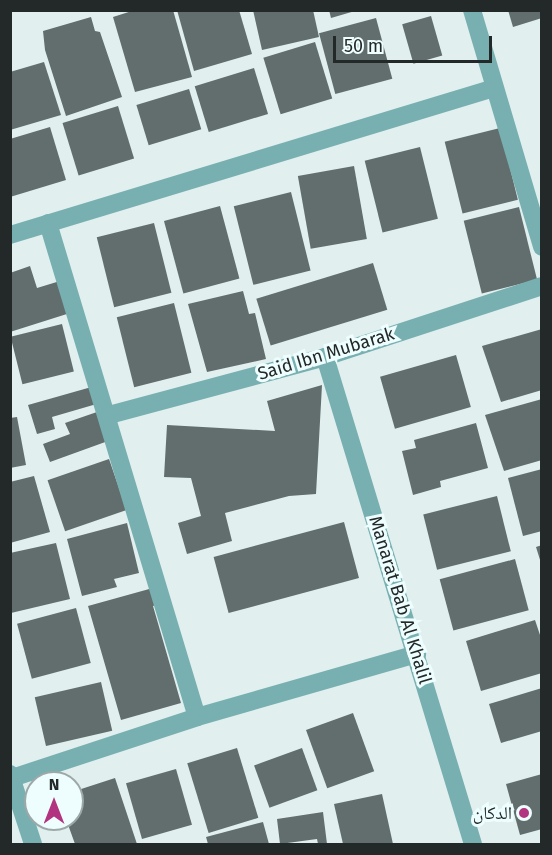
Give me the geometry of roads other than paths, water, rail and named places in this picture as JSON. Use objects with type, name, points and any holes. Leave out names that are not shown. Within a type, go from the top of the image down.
[{"type":"street","points":[[472,10],[542,247]]},
{"type":"street","points":[[10,235],[494,88]]},
{"type":"street","points":[[48,224],[109,415],[197,717]]},
{"type":"street","name":"Said Ibn Mubarak","points":[[109,415],[325,357],[542,286]]},
{"type":"street","name":"Manarat Bab Al Khalil","points":[[325,357],[473,844]]},
{"type":"street","points":[[33,844],[11,776],[197,717],[417,654]]},
{"type":"place","name":"الدكان","points":[[524,813]]}]
